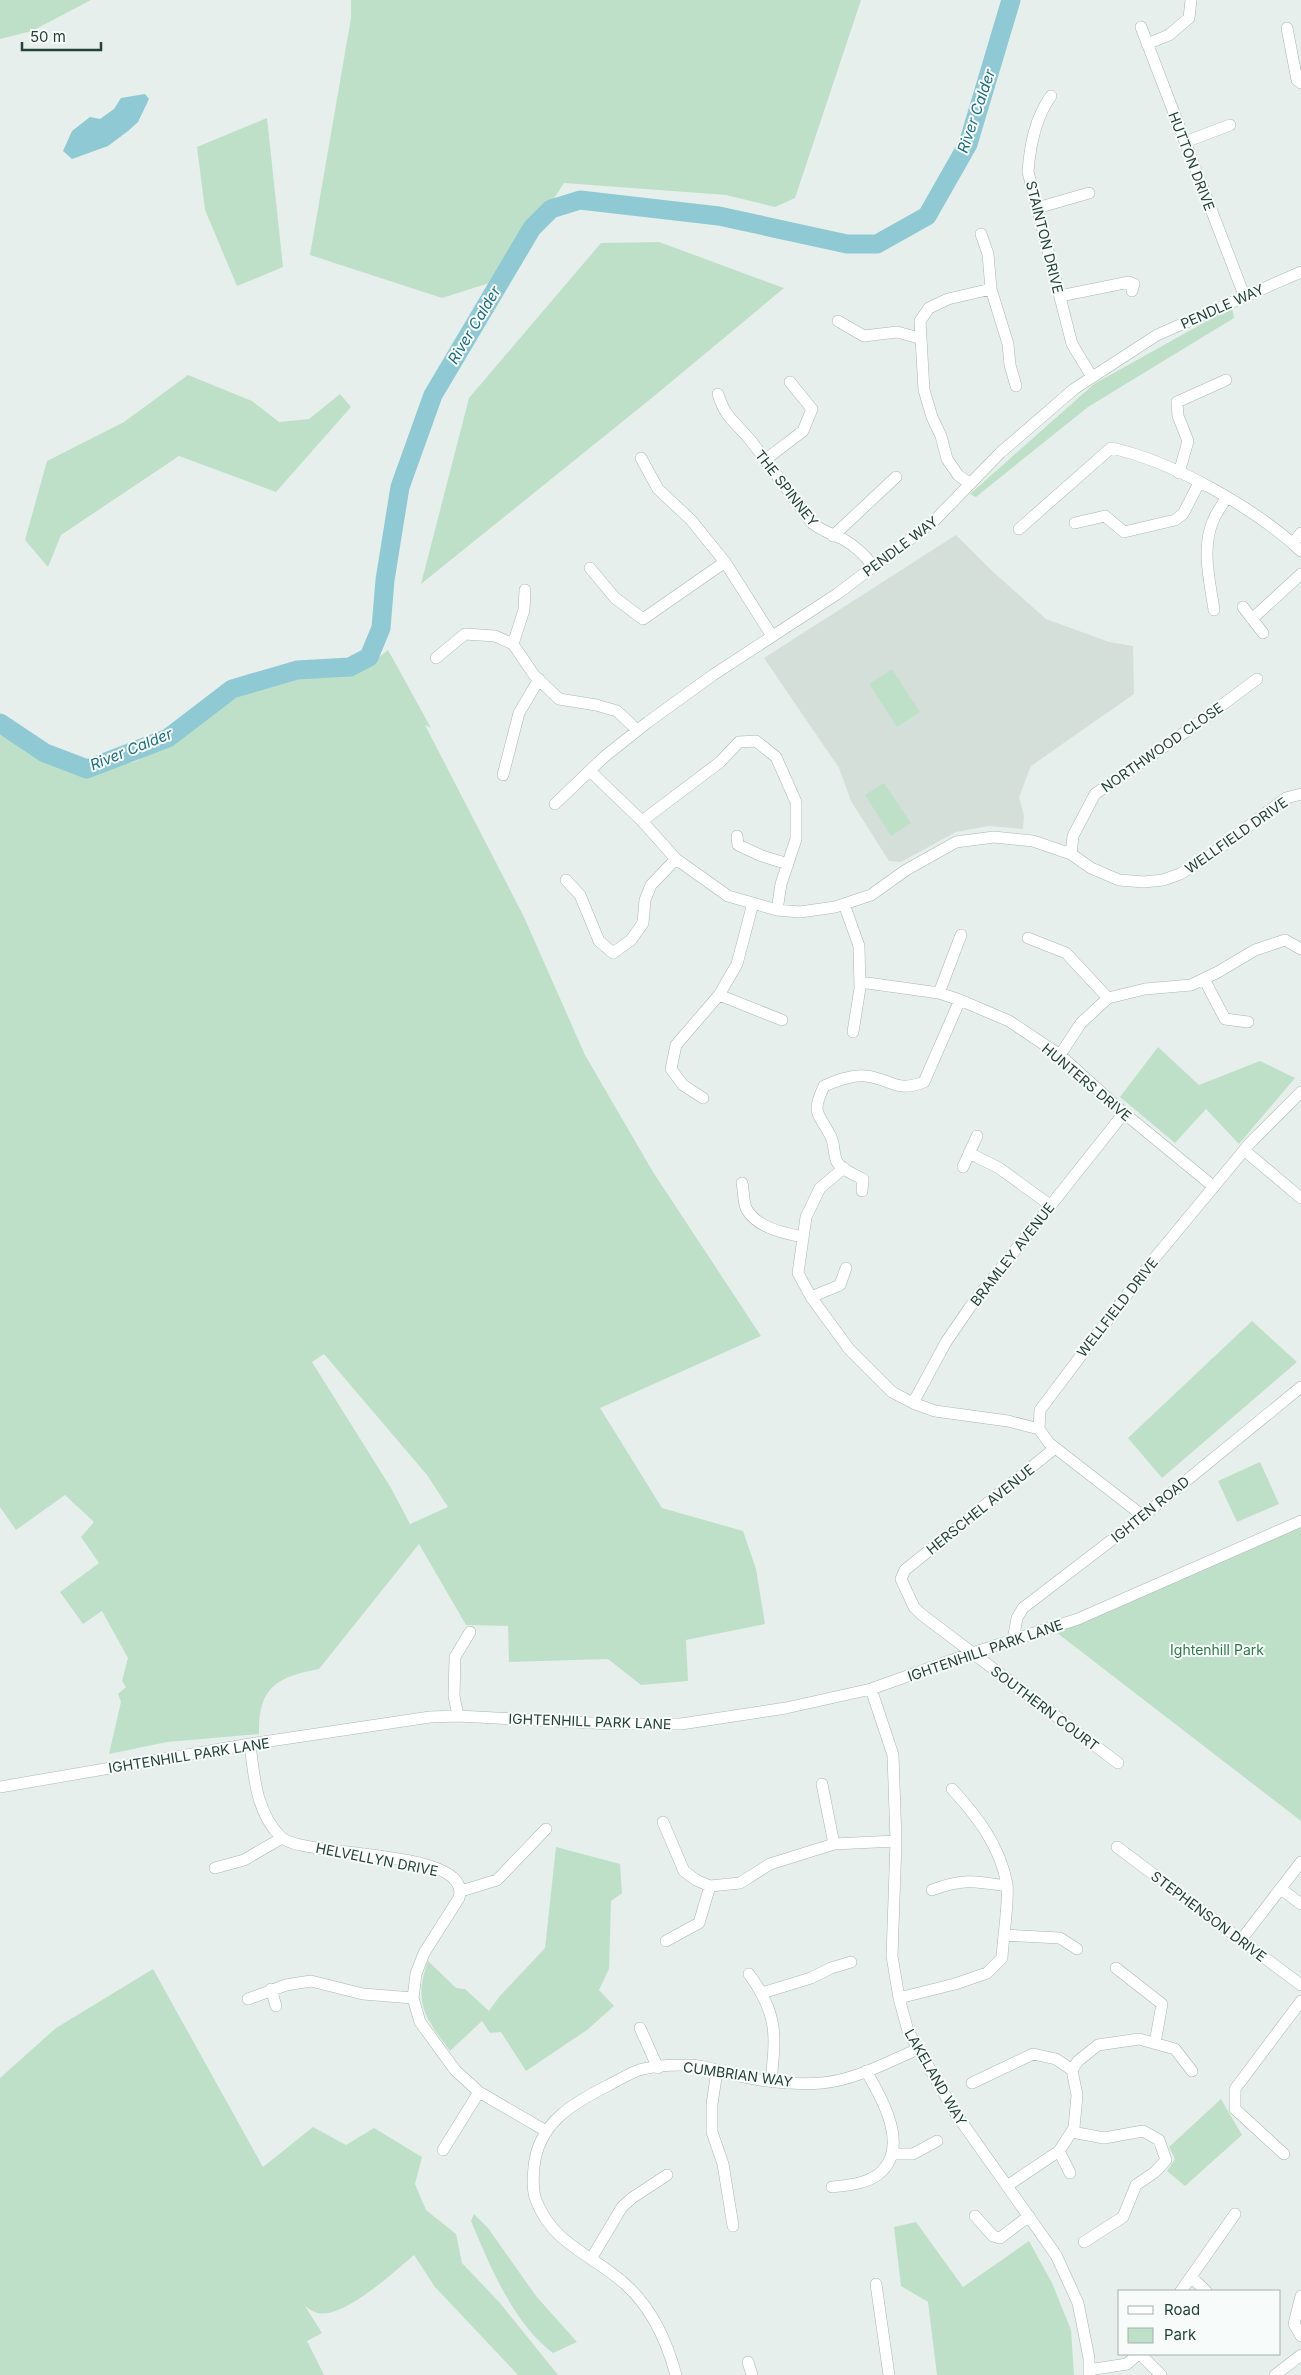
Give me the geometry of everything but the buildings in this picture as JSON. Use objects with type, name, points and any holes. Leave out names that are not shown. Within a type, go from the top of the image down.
[{"type":"street","points":[[1147,44],[1169,34],[1189,18],[1191,0]]},
{"type":"street","name":"HUTTON DRIVE","points":[[1141,28],[1244,295]]},
{"type":"street","points":[[1288,28],[1297,80],[1301,83]]},
{"type":"street","name":"STAINTON DRIVE","points":[[1051,96],[1042,109],[1030,149],[1028,172],[1072,344],[1092,377]]},
{"type":"street","points":[[1185,142],[1230,125]]},
{"type":"street","points":[[1037,208],[1089,193]]},
{"type":"street","points":[[981,234],[988,254],[991,288],[1008,344],[1010,365],[1016,386]]},
{"type":"street","name":"PENDLE WAY","points":[[555,804],[637,730],[713,675],[837,594],[934,521],[969,483],[1044,413],[1074,389],[1157,335],[1244,295],[1301,272]]},
{"type":"street","points":[[1060,296],[1129,282],[1134,284],[1132,291]]},
{"type":"street","points":[[969,483],[958,475],[947,459],[941,436],[932,417],[924,390],[919,338],[920,321],[929,308],[948,299],[991,288]]},
{"type":"street","points":[[838,321],[864,336],[897,332],[919,338]]},
{"type":"street","points":[[1180,473],[1188,441],[1178,416],[1177,402],[1226,380]]},
{"type":"street","points":[[765,460],[803,431],[812,409],[790,382]]},
{"type":"street","name":"THE SPINNEY","points":[[718,394],[722,406],[734,425],[749,438],[812,523],[833,536],[843,539],[860,551],[873,566]]},
{"type":"street","points":[[1019,529],[1111,448],[1125,451],[1180,473],[1226,497],[1297,547],[1301,533]]},
{"type":"street","points":[[641,458],[658,489],[691,520],[727,565],[772,636]]},
{"type":"street","points":[[833,536],[896,477]]},
{"type":"street","points":[[1075,523],[1105,516],[1124,532],[1163,524],[1183,514],[1199,483]]},
{"type":"street","points":[[1214,610],[1208,562],[1208,544],[1212,522],[1226,497]]},
{"type":"street","points":[[590,568],[615,598],[643,619],[727,565]]},
{"type":"street","points":[[1252,619],[1301,574]]},
{"type":"street","points":[[513,644],[524,610],[525,590]]},
{"type":"street","points":[[1242,607],[1263,633]]},
{"type":"street","points":[[436,658],[465,634],[494,636],[513,644],[538,679],[559,699],[596,705],[617,711],[637,730]]},
{"type":"street","points":[[503,775],[519,713],[538,679]]},
{"type":"street","name":"NORTHWOOD CLOSE","points":[[1071,854],[1073,836],[1095,794],[1194,726],[1257,679]]},
{"type":"street","points":[[642,821],[720,762],[740,742],[756,741],[776,758],[796,802],[796,839],[781,884],[777,910]]},
{"type":"street","name":"WELLFIELD DRIVE","points":[[590,771],[642,821],[676,860],[728,896],[777,910],[800,912],[844,904],[871,895],[906,870],[956,842],[994,837],[1033,841],[1071,854],[1091,868],[1119,880],[1144,882],[1162,880],[1180,874],[1209,856],[1286,798],[1301,794]]},
{"type":"street","points":[[737,836],[738,845],[762,856],[788,864]]},
{"type":"street","points":[[566,880],[580,895],[599,941],[613,953],[631,940],[643,923],[645,900],[651,885],[676,860]]},
{"type":"street","points":[[704,1098],[683,1085],[671,1069],[676,1045],[719,995],[736,964],[752,903]]},
{"type":"street","points":[[844,904],[859,946],[860,982],[853,1032]]},
{"type":"street","points":[[939,994],[961,935]]},
{"type":"street","points":[[1028,938],[1066,953],[1108,998]]},
{"type":"street","points":[[1060,1055],[1082,1022],[1108,998],[1145,989],[1191,985],[1255,950],[1285,940],[1301,949]]},
{"type":"street","points":[[1204,979],[1225,1019],[1248,1022]]},
{"type":"street","name":"HUNTERS DRIVE","points":[[860,982],[939,994],[960,1000],[1009,1022],[1060,1055],[1124,1113],[1214,1187]]},
{"type":"street","points":[[719,995],[782,1020]]},
{"type":"street","points":[[862,1191],[863,1179],[837,1162],[831,1136],[818,1118],[817,1101],[824,1086],[837,1080],[865,1076],[907,1088],[924,1082],[960,1000]]},
{"type":"street","name":"WELLFIELD DRIVE","points":[[1040,1429],[1040,1410],[1153,1260],[1244,1150],[1301,1092]]},
{"type":"street","name":"BRAMLEY AVENUE","points":[[912,1403],[946,1342],[970,1307],[1124,1113]]},
{"type":"street","points":[[963,1167],[977,1136]]},
{"type":"street","points":[[1244,1150],[1301,1198]]},
{"type":"street","points":[[969,1153],[999,1168],[1050,1205]]},
{"type":"street","points":[[844,1168],[820,1188],[806,1217],[798,1273],[811,1297],[849,1348],[892,1392],[912,1403],[935,1411],[1008,1421],[1040,1429],[1049,1443],[1143,1516]]},
{"type":"street","points":[[742,1183],[747,1210],[762,1224],[779,1232],[802,1237]]},
{"type":"street","points":[[811,1297],[840,1285],[846,1268]]},
{"type":"street","name":"IGHTEN ROAD","points":[[1013,1640],[1017,1618],[1023,1608],[1143,1516],[1301,1387]]},
{"type":"street","name":"HERSCHEL AVENUE","points":[[905,1570],[1056,1448]]},
{"type":"street","name":"IGHTENHILL PARK LANE","points":[[0,1787],[250,1744],[430,1718],[458,1716],[612,1724],[681,1724],[786,1708],[871,1689],[972,1653],[1078,1619],[1301,1521]]},
{"type":"street","name":"SOUTHERN COURT","points":[[905,1570],[902,1581],[914,1607],[1118,1763]]},
{"type":"street","points":[[458,1716],[454,1696],[455,1657],[470,1632]]},
{"type":"street","name":"LAKELAND WAY","points":[[871,1689],[893,1755],[896,1841],[892,1956],[899,1998],[908,2031],[956,2114],[1056,2255],[1078,2303],[1089,2372]]},
{"type":"street","points":[[215,1868],[244,1860],[282,1838],[267,1818],[256,1789],[250,1744]]},
{"type":"street","points":[[822,1784],[834,1844]]},
{"type":"street","points":[[899,1998],[955,1984],[987,1973],[1002,1958],[1007,1886],[999,1856],[978,1817],[952,1789]]},
{"type":"street","points":[[663,1822],[684,1871],[696,1880],[710,1886],[740,1883],[770,1864],[834,1844],[896,1841]]},
{"type":"street","points":[[546,1829],[497,1880],[461,1891],[459,1898],[420,1962],[413,1998],[420,2022],[455,2070],[479,2092],[546,2131]]},
{"type":"street","name":"HELVELLYN DRIVE","points":[[282,1838],[294,1844],[364,1853],[442,1869],[458,1882],[461,1891]]},
{"type":"street","name":"STEPHENSON DRIVE","points":[[1117,1847],[1301,1985]]},
{"type":"street","points":[[1241,1940],[1301,1862]]},
{"type":"street","points":[[932,1890],[953,1881],[973,1881],[1007,1886]]},
{"type":"street","points":[[666,1941],[699,1923],[710,1886]]},
{"type":"street","points":[[1281,1889],[1301,1904]]},
{"type":"street","points":[[1004,1935],[1060,1938],[1077,1949]]},
{"type":"street","points":[[762,1993],[811,1978],[831,1968],[851,1962]]},
{"type":"street","points":[[1116,1968],[1162,2004],[1155,2043]]},
{"type":"street","points":[[749,1974],[762,1993],[773,2019],[775,2045],[771,2081]]},
{"type":"street","points":[[248,1999],[272,1989],[311,1981],[363,1994],[413,1998]]},
{"type":"street","points":[[272,1989],[276,2006]]},
{"type":"street","points":[[1284,2154],[1235,2109],[1235,2089],[1301,2001]]},
{"type":"street","points":[[640,2028],[658,2068]]},
{"type":"street","points":[[1007,2186],[1059,2151],[1072,2132],[1077,2096],[1072,2070],[1078,2061],[1098,2046],[1139,2039],[1155,2043],[1175,2049],[1192,2071]]},
{"type":"street","name":"CUMBRIAN WAY","points":[[676,2375],[670,2352],[646,2308],[626,2285],[603,2266],[590,2259],[555,2233],[540,2210],[534,2194],[532,2178],[534,2160],[540,2141],[546,2131],[558,2116],[576,2102],[640,2070],[686,2064],[771,2081],[824,2083],[866,2071],[918,2049]]},
{"type":"street","points":[[972,2083],[1033,2054],[1056,2060],[1072,2070]]},
{"type":"street","points":[[717,2071],[712,2104],[712,2132],[723,2164],[733,2226]]},
{"type":"street","points":[[832,2187],[858,2183],[880,2173],[893,2154],[891,2129],[881,2097],[866,2071]]},
{"type":"street","points":[[448,2148],[479,2092]]},
{"type":"street","points":[[1072,2132],[1104,2138],[1143,2131],[1159,2140],[1166,2160],[1155,2172],[1136,2185],[1123,2216],[1084,2242]]},
{"type":"street","points":[[893,2154],[913,2154],[937,2141]]},
{"type":"street","points":[[1059,2151],[1070,2173]]},
{"type":"street","points":[[590,2259],[622,2207],[652,2178],[667,2175]]},
{"type":"street","points":[[1182,2290],[1235,2214]]},
{"type":"street","points":[[975,2216],[993,2236],[1000,2238],[1029,2216]]},
{"type":"street","points":[[1191,2277],[1205,2290]]},
{"type":"street","points":[[876,2284],[889,2375]]},
{"type":"street","points":[[1301,2296],[1294,2324],[1301,2336]]},
{"type":"street","points":[[1089,2372],[1128,2364],[1138,2355]]},
{"type":"street","points":[[1140,2355],[1161,2375]]},
{"type":"street","points":[[1275,2375],[1301,2355]]},
{"type":"street","points":[[748,2362],[752,2375]]},
{"type":"shaded area","points":[[956,535],[991,570],[1046,619],[1109,642],[1133,646],[1134,694],[1031,766],[1019,797],[1024,816],[1023,829],[989,826],[956,832],[901,862],[889,861],[851,801],[839,768],[764,658]]},
{"type":"green space","points":[[0,0],[91,0],[32,31],[0,39]]},
{"type":"green space","points":[[351,0],[861,0],[795,198],[775,207],[726,195],[564,183],[502,279],[442,298],[310,255],[351,18]]},
{"type":"green space","points":[[267,118],[283,267],[237,286],[205,210],[197,147]]},
{"type":"green space","points":[[659,242],[784,288],[653,397],[421,584],[469,398],[601,243]]},
{"type":"green space","points":[[1232,307],[1234,318],[1088,407],[976,497],[970,494],[1094,384]]},
{"type":"green space","points":[[188,375],[252,401],[279,422],[309,419],[340,394],[351,407],[276,492],[179,456],[61,535],[48,567],[25,540],[47,461],[124,422]]},
{"type":"green space","points":[[388,650],[431,728],[425,725],[524,917],[585,1055],[653,1172],[761,1336],[600,1408],[662,1508],[743,1531],[756,1569],[765,1624],[686,1640],[688,1681],[641,1685],[608,1659],[509,1662],[508,1626],[466,1625],[419,1544],[319,1669],[304,1672],[281,1681],[266,1695],[262,1705],[259,1734],[167,1742],[109,1754],[121,1702],[118,1694],[126,1687],[122,1681],[128,1658],[102,1611],[83,1624],[60,1592],[99,1563],[81,1537],[94,1522],[65,1495],[16,1530],[0,1507],[0,727],[62,766],[86,772],[134,762],[183,738],[243,691],[301,674],[355,672],[367,667]],"holes":[[[324,1354],[427,1475],[448,1507],[410,1524],[391,1488],[312,1362]]]},
{"type":"green space","points":[[892,669],[920,712],[897,727],[869,684]]},
{"type":"green space","points":[[884,783],[911,823],[891,836],[865,795]]},
{"type":"green space","points":[[1158,1047],[1199,1085],[1260,1061],[1295,1078],[1239,1144],[1206,1109],[1175,1143],[1120,1097]]},
{"type":"green space","points":[[1252,1321],[1297,1362],[1162,1478],[1128,1438]]},
{"type":"green space","points":[[1260,1462],[1279,1504],[1237,1522],[1218,1481]]},
{"type":"green space","name":"Ightenhill Park","points":[[1301,1519],[1301,1821],[1052,1629]]},
{"type":"green space","points":[[556,1847],[620,1864],[622,1893],[611,1901],[609,1969],[599,1990],[614,2006],[587,2030],[526,2071],[501,2032],[490,2033],[482,2021],[450,2051],[434,2029],[424,2009],[422,1988],[428,1961],[456,1988],[465,1989],[489,2011],[499,1997],[545,1948]]},
{"type":"green space","points":[[153,1969],[263,2167],[313,2127],[346,2145],[374,2128],[422,2157],[415,2184],[426,2210],[456,2234],[462,2263],[500,2303],[558,2375],[518,2375],[435,2287],[414,2255],[381,2283],[353,2303],[326,2313],[315,2312],[305,2306],[322,2333],[307,2341],[324,2375],[0,2375],[0,2078],[56,2028]]},
{"type":"green space","points":[[1221,2099],[1242,2135],[1185,2186],[1167,2171],[1175,2159],[1169,2147]]},
{"type":"green space","points":[[474,2214],[488,2228],[536,2296],[577,2342],[553,2353],[526,2326],[504,2293],[486,2256],[471,2221]]},
{"type":"green space","points":[[916,2222],[963,2287],[1029,2241],[1052,2283],[1071,2330],[1074,2375],[937,2375],[928,2302],[901,2286],[894,2227]]},
{"type":"water","points":[[145,94],[149,99],[138,122],[108,146],[72,159],[63,151],[72,131],[90,117],[100,119],[114,109],[121,98]]},
{"type":"waterway","name":"River Calder","points":[[0,723],[45,753],[87,769],[168,738],[232,689],[297,670],[350,667],[369,657],[381,628],[385,580],[400,487],[433,395],[532,228],[551,209],[580,200],[719,216],[847,244],[877,244],[927,216],[968,144],[1011,0]]}]
